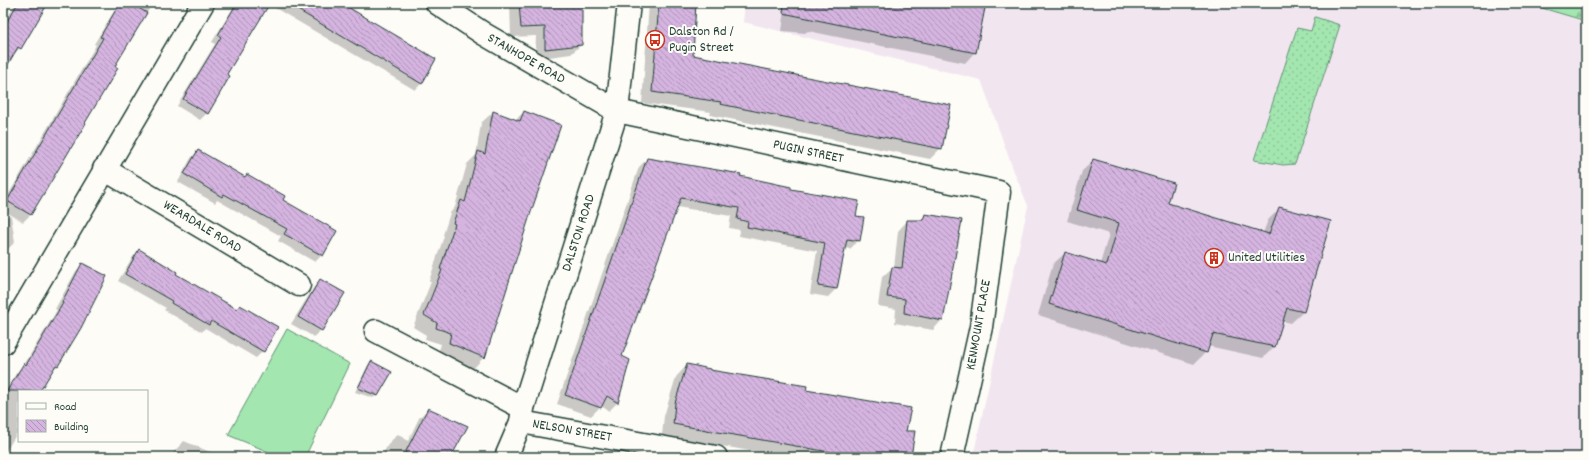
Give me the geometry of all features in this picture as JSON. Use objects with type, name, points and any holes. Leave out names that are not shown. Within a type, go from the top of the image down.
[{"type":"street","points":[[3,343],[11,311],[104,169],[203,3]]},
{"type":"street","name":"STANHOPE ROAD","points":[[437,3],[484,34],[617,111]]},
{"type":"street","name":"DALSTON ROAD","points":[[506,457],[522,415],[617,111],[629,3]]},
{"type":"street","name":"PUGIN STREET","points":[[617,111],[999,192]]},
{"type":"street","name":"WEARDALE ROAD","points":[[104,169],[299,285]]},
{"type":"street","name":"KENMOUNT PLACE","points":[[952,457],[981,327],[999,192]]},
{"type":"street","name":"NELSON STREET","points":[[376,331],[522,415],[716,457]]},
{"type":"shaded area","points":[[745,3],[1586,3],[1586,457],[973,457],[1028,206],[981,80],[743,22]]},
{"type":"green space","points":[[1525,3],[1586,3],[1586,21]]},
{"type":"green space","points":[[1315,17],[1340,25],[1295,164],[1283,165],[1254,160],[1297,28],[1311,31]]},
{"type":"green space","points":[[287,329],[350,364],[305,457],[281,457],[228,435]]},
{"type":"building","points":[[18,3],[48,3],[21,49],[18,47],[3,73],[3,28]]},
{"type":"building","points":[[120,3],[130,3],[147,13],[115,66],[118,68],[31,215],[7,201],[103,38],[100,37]]},
{"type":"building","points":[[237,3],[270,3],[227,74],[230,76],[208,114],[183,99],[221,37],[218,35]]},
{"type":"building","points":[[286,3],[341,3],[436,59],[422,84]]},
{"type":"building","points":[[519,3],[582,3],[582,45],[545,49],[545,27],[521,28]]},
{"type":"building","points":[[659,3],[696,3],[693,55],[951,105],[942,149],[720,104],[721,102],[652,92]]},
{"type":"building","points":[[784,3],[986,3],[976,53],[783,13]]},
{"type":"building","points":[[493,111],[520,121],[524,111],[561,125],[530,215],[485,358],[449,343],[451,333],[436,328],[437,323],[424,315],[442,270],[440,269],[455,224],[453,223],[461,200],[465,202],[478,151],[485,154]]},
{"type":"building","points":[[198,150],[245,177],[247,174],[285,196],[283,200],[337,231],[323,256],[284,234],[287,229],[224,194],[222,197],[184,174]]},
{"type":"building","points":[[647,158],[741,174],[740,176],[791,187],[791,189],[859,201],[856,216],[864,217],[860,241],[847,239],[837,289],[818,286],[825,243],[747,227],[748,222],[737,219],[739,208],[681,198],[622,356],[630,360],[618,403],[607,396],[601,408],[565,395]]},
{"type":"building","name":"United Utilities","points":[[1093,159],[1174,183],[1168,203],[1269,234],[1279,207],[1331,221],[1304,312],[1287,308],[1275,347],[1213,334],[1207,353],[1049,304],[1065,252],[1107,265],[1119,223],[1077,210]]},
{"type":"building","points":[[925,214],[962,220],[943,321],[904,313],[905,299],[887,297],[892,267],[902,268],[907,220],[923,220]]},
{"type":"building","points":[[139,249],[177,272],[176,274],[237,309],[240,305],[278,327],[264,352],[211,321],[209,325],[171,303],[172,301],[125,274]]},
{"type":"building","points":[[82,263],[107,276],[81,328],[58,366],[56,365],[41,390],[7,391],[24,363],[26,365],[63,303],[62,302]]},
{"type":"building","points":[[320,279],[345,293],[322,331],[298,317]]},
{"type":"building","points":[[371,361],[392,372],[378,396],[358,388]]},
{"type":"building","points":[[687,364],[710,370],[807,386],[806,390],[911,408],[906,431],[915,431],[911,457],[857,457],[673,424],[675,403]]},
{"type":"building","points":[[428,408],[468,426],[451,457],[403,457]]},
{"type":"place","name":"Dalston Rd / Pugin Street","points":[[655,40]]},
{"type":"place","name":"United Utilities","points":[[1214,258]]}]
